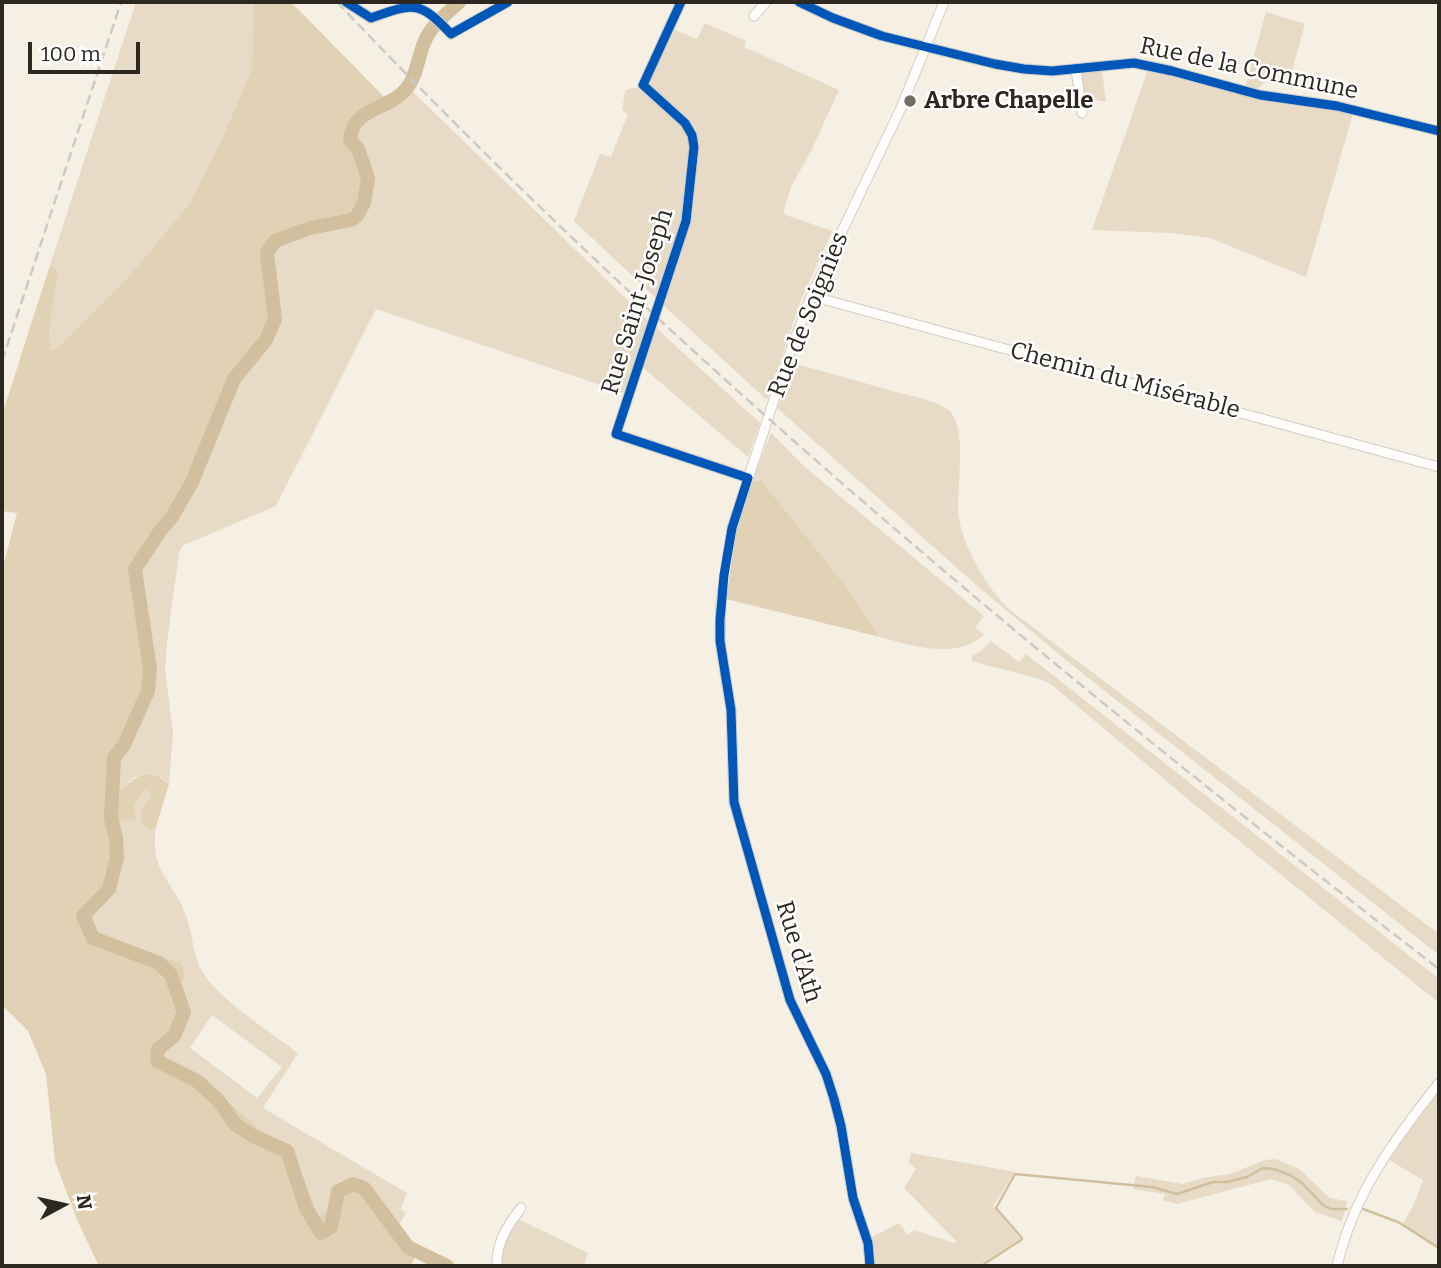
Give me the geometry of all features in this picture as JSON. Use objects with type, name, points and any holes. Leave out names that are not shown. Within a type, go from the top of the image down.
[{"type":"street","points":[[346,2],[371,18],[405,5],[417,5],[432,12],[451,34],[508,2]]},
{"type":"street","name":"Rue Saint-Joseph","points":[[681,2],[643,85],[685,123],[692,135],[694,147],[687,221],[616,434],[748,478]]},
{"type":"street","points":[[754,16],[766,2]]},
{"type":"street","name":"Rue de la Commune","points":[[799,2],[882,36],[1024,69],[1147,65],[1260,95],[1337,106],[1439,131]]},
{"type":"street","name":"Rue de Soignies","points":[[720,641],[725,569],[732,527],[811,296],[901,108],[944,2]]},
{"type":"street","points":[[1076,69],[1082,113]]},
{"type":"street","name":"Chemin du Misérable","points":[[811,296],[1439,467]]},
{"type":"street","name":"Rue d'Ath","points":[[720,641],[731,710],[734,802],[790,1000],[826,1074],[834,1099],[853,1198],[868,1243],[870,1266]]},
{"type":"street","points":[[1337,1266],[1360,1198],[1400,1133],[1439,1083]]},
{"type":"street","points":[[497,1266],[496,1252],[501,1239],[521,1208]]},
{"type":"shaded area","points":[[136,2],[253,2],[252,68],[222,139],[190,203],[129,276],[66,340],[50,351],[49,333],[58,270],[50,265]]},
{"type":"shaded area","points":[[253,2],[291,2],[394,107],[377,116],[361,116],[351,128],[350,141],[370,170],[366,206],[346,219],[311,226],[275,241],[267,253],[275,319],[266,340],[234,379],[192,482],[172,517],[135,568],[147,639],[151,698],[141,726],[133,730],[114,758],[114,782],[109,798],[144,775],[160,777],[169,784],[156,827],[151,829],[142,825],[142,810],[153,794],[145,790],[134,806],[136,819],[121,821],[108,816],[115,854],[93,917],[94,929],[113,943],[181,963],[185,976],[180,985],[189,1011],[188,1022],[164,1055],[166,1061],[203,1078],[257,1127],[292,1150],[319,1216],[326,1213],[334,1190],[343,1181],[357,1183],[366,1188],[408,1249],[416,1254],[411,1266],[99,1266],[78,1222],[55,1161],[46,1074],[28,1031],[2,1005],[2,571],[17,513],[2,511],[2,415],[50,265],[58,270],[49,333],[51,351],[66,340],[129,276],[190,203],[222,139],[252,68]]},
{"type":"shaded area","points":[[1266,12],[1305,24],[1288,86],[1268,80],[1257,89],[1245,87]]},
{"type":"shaded area","points":[[705,23],[746,41],[744,47],[839,90],[791,187],[783,214],[832,231],[801,300],[767,400],[661,303],[688,227],[696,137],[649,83],[673,29],[697,39]]},
{"type":"shaded area","points":[[1102,71],[1106,102],[1084,98],[1082,73]]},
{"type":"shaded area","points":[[1147,72],[1209,81],[1354,110],[1306,277],[1210,238],[1170,233],[1092,230]]},
{"type":"shaded area","points":[[637,88],[685,128],[692,144],[685,216],[658,300],[574,221],[600,154],[611,157],[628,114],[622,110],[625,92]]},
{"type":"shaded area","points":[[410,89],[650,322],[627,394],[376,309],[276,506],[182,546],[165,670],[173,733],[169,784],[162,777],[134,777],[121,789],[116,787],[116,761],[134,732],[141,726],[151,698],[148,629],[137,569],[192,484],[228,392],[271,332],[276,314],[269,272],[269,253],[280,239],[363,215],[369,163],[355,145],[355,129],[364,116],[377,116],[394,106],[391,103]]},
{"type":"shaded area","points":[[655,327],[760,423],[748,457],[641,366]]},
{"type":"shaded area","points":[[793,363],[923,399],[947,409],[954,417],[960,443],[958,506],[961,529],[978,567],[993,591],[1010,610],[1439,934],[1439,955],[1072,665],[983,591],[777,408]]},
{"type":"shaded area","points":[[771,433],[806,468],[984,616],[975,627],[984,635],[973,643],[947,649],[920,647],[880,637],[844,584],[761,480],[752,481]]},
{"type":"shaded area","points":[[761,480],[844,584],[880,637],[726,599],[736,527],[751,482]]},
{"type":"shaded area","points":[[991,641],[1019,662],[1026,654],[1439,979],[1439,1003],[1052,685],[1040,679],[971,661],[972,656]]},
{"type":"shaded area","points":[[145,789],[153,794],[150,829],[156,827],[158,863],[187,917],[196,957],[204,975],[227,999],[298,1053],[263,1108],[407,1193],[401,1209],[406,1213],[398,1227],[412,1242],[408,1249],[366,1188],[319,1216],[292,1150],[257,1127],[224,1096],[166,1061],[164,1056],[188,1022],[189,1011],[180,985],[181,964],[113,943],[94,929],[93,918],[115,854],[108,816],[134,806]],"holes":[[[212,1015],[282,1067],[257,1098],[190,1048]]]},
{"type":"shaded area","points":[[1439,1083],[1439,1250],[1402,1225],[1423,1180],[1384,1157]]},
{"type":"shaded area","points":[[911,1153],[1015,1172],[993,1206],[1020,1239],[979,1266],[875,1266],[872,1237],[899,1223],[908,1235],[914,1230],[954,1243],[956,1241],[904,1188],[916,1169],[909,1163]]},
{"type":"shaded area","points":[[1276,1159],[1299,1169],[1330,1198],[1347,1201],[1342,1221],[1315,1212],[1289,1185],[1271,1179],[1177,1204],[1163,1200],[1165,1194],[1133,1189],[1136,1176],[1183,1184],[1201,1178],[1230,1174],[1265,1160]]},
{"type":"shaded area","points":[[512,1216],[588,1253],[584,1266],[500,1266],[495,1250]]},
{"type":"waterway","points":[[447,1266],[408,1247],[364,1188],[353,1184],[338,1191],[331,1227],[321,1233],[306,1208],[287,1151],[253,1136],[235,1124],[219,1101],[197,1081],[157,1061],[158,1049],[174,1036],[184,1012],[171,975],[159,963],[93,938],[83,916],[109,889],[117,857],[111,818],[114,758],[124,745],[148,691],[150,669],[135,569],[172,517],[192,482],[234,379],[266,340],[275,319],[267,253],[275,241],[310,228],[351,220],[357,216],[364,203],[368,178],[358,149],[350,140],[353,129],[365,115],[391,101],[407,88],[430,31],[459,2]]},
{"type":"waterway","points":[[981,1266],[1022,1238],[996,1208],[1015,1174],[1152,1187],[1177,1194],[1213,1182],[1247,1177],[1263,1168],[1274,1169],[1302,1183],[1323,1205],[1331,1209],[1347,1209]]},
{"type":"waterway","points":[[1363,1209],[1398,1222],[1439,1248]]},
{"type":"railway","points":[[2,361],[121,2]]},
{"type":"railway","points":[[337,2],[465,133],[597,261],[732,386],[869,507],[1151,742],[1439,969]]},
{"type":"cycle path","points":[[346,2],[371,18],[397,9],[423,10],[451,34],[508,2]]},
{"type":"cycle path","points":[[681,2],[643,85],[685,123],[692,135],[694,147],[686,221],[616,434],[748,478],[732,528],[720,620],[720,641],[731,710],[734,802],[790,1000],[826,1074],[834,1099],[853,1198],[868,1243],[870,1266]]},
{"type":"cycle path","points":[[799,2],[882,36],[995,64],[1052,71],[1134,63],[1260,95],[1337,106],[1439,131]]},
{"type":"place","name":"Arbre Chapelle","points":[[910,101]]}]
